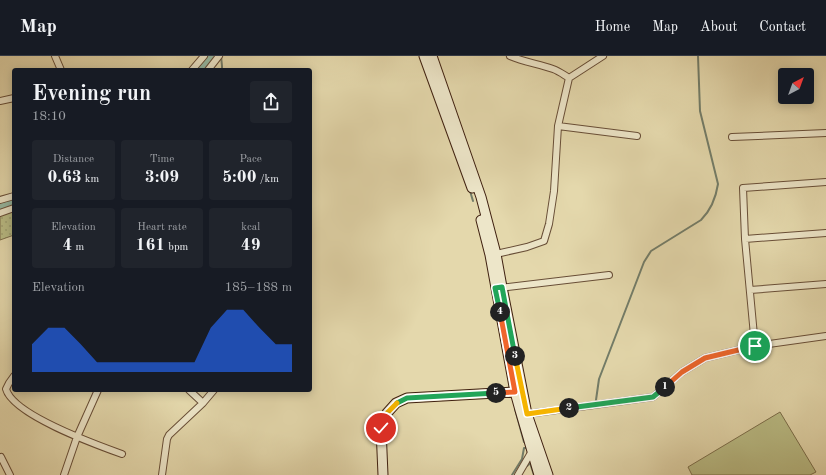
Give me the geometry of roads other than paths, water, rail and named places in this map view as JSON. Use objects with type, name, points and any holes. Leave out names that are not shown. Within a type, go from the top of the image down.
[{"type":"main road","points":[[424,56],[475,197],[499,288],[527,414],[548,475]]},
{"type":"main road","points":[[432,56],[481,197],[496,254],[499,288],[515,392],[540,475]]},
{"type":"main road","points":[[383,475],[381,428],[387,413],[396,403],[407,398],[515,392]]},
{"type":"street","points":[[55,56],[60,68]]},
{"type":"street","points":[[194,68],[204,56]]},
{"type":"street","points":[[210,68],[220,56]]},
{"type":"street","points":[[510,56],[521,61],[554,70],[569,78]]},
{"type":"street","points":[[535,64],[536,56]]},
{"type":"street","points":[[496,254],[544,242],[549,224],[553,198],[558,126],[569,78],[603,56]]},
{"type":"street","points":[[0,101],[12,98]]},
{"type":"street","points":[[558,126],[637,136]]},
{"type":"street","points":[[732,137],[826,133]]},
{"type":"street","points":[[755,346],[745,239],[743,188],[826,182]]},
{"type":"street","points":[[0,200],[12,197]]},
{"type":"street","points":[[0,213],[12,209]]},
{"type":"street","points":[[745,239],[826,233]]},
{"type":"street","points":[[499,288],[609,275]]},
{"type":"street","points":[[750,290],[826,284]]},
{"type":"street","points":[[527,414],[653,397],[682,372],[705,358],[755,346],[826,336]]},
{"type":"street","points":[[12,379],[6,389],[7,394],[15,404],[32,415],[77,437],[122,454]]},
{"type":"street","points":[[64,475],[77,437],[97,392]]},
{"type":"street","points":[[191,392],[203,403]]},
{"type":"street","points":[[162,475],[166,439],[212,392]]},
{"type":"street","points":[[518,475],[532,451]]},
{"type":"street","points":[[1,457],[10,475]]},
{"type":"waterway","points":[[201,68],[211,56]]},
{"type":"waterway","points":[[221,56],[222,68]]},
{"type":"waterway","points":[[596,400],[599,379],[644,262],[651,251],[701,220],[710,208],[716,194],[718,184],[700,111],[698,56]]},
{"type":"waterway","points":[[470,191],[473,201]]},
{"type":"waterway","points":[[0,206],[12,201]]},
{"type":"waterway","points":[[515,409],[524,442]]},
{"type":"waterway","points":[[512,475],[522,459],[524,448],[526,448]]},
{"type":"waterway","points":[[527,466],[530,463],[534,475]]}]
